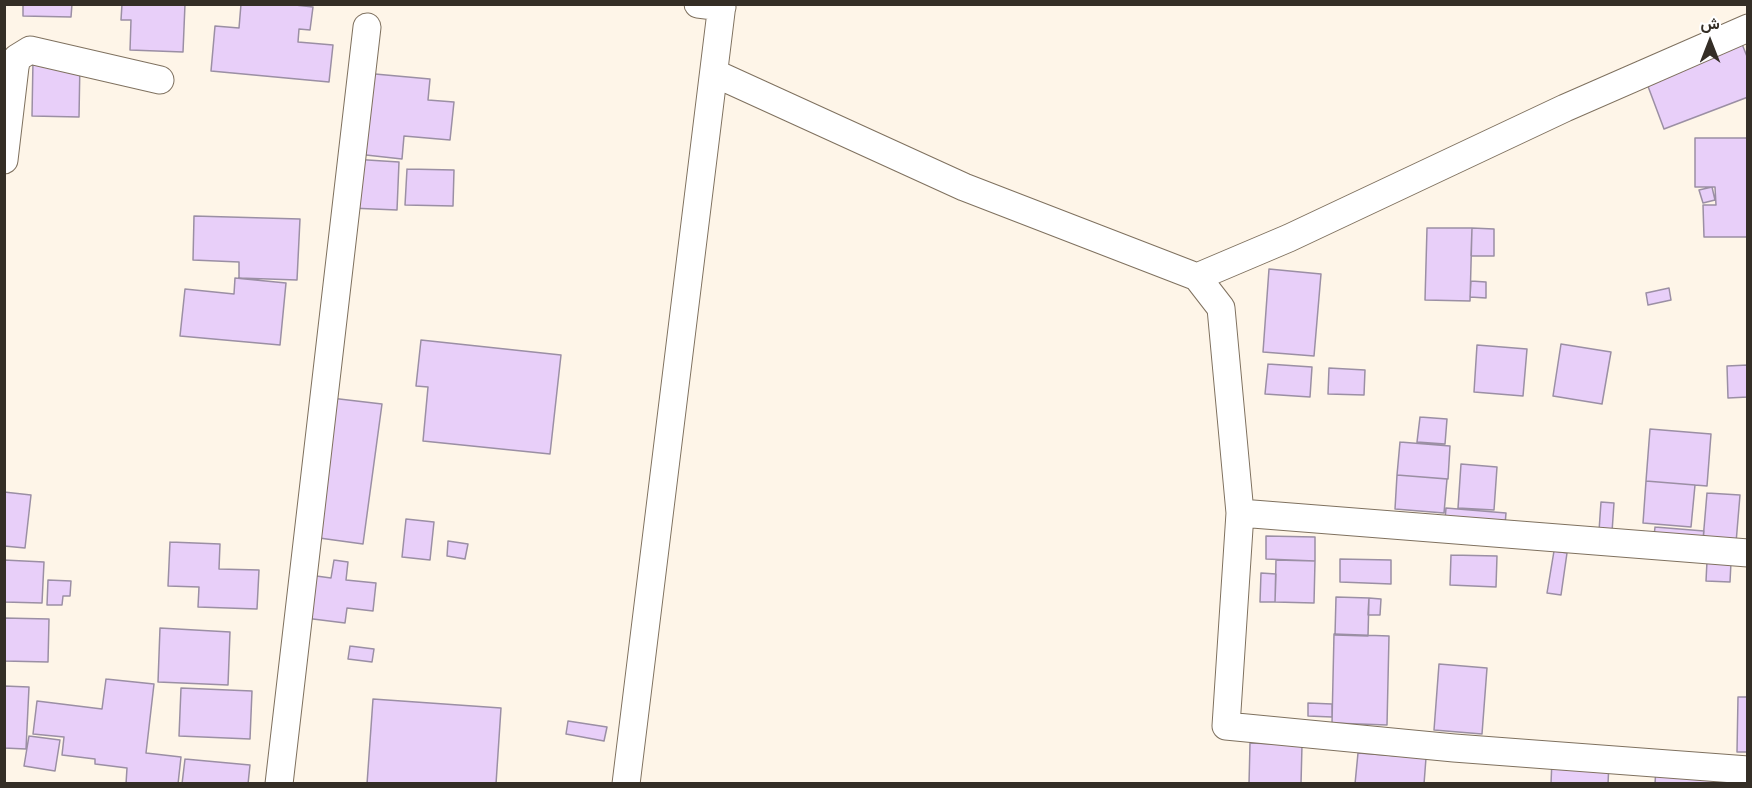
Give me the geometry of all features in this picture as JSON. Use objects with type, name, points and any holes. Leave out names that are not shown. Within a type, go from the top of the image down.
[{"type":"street","points":[[626,783],[714,73],[714,6]]},
{"type":"street","points":[[279,783],[367,27]]},
{"type":"street","points":[[1197,277],[1288,238],[1565,108],[1748,28]]},
{"type":"street","points":[[4,160],[15,68],[18,58],[30,50],[160,80]]},
{"type":"street","points":[[714,73],[964,187],[1197,277],[1221,308],[1240,513],[1226,726],[1454,748],[1748,770]]},
{"type":"street","points":[[1240,513],[1748,553]]},
{"type":"building","points":[[23,4],[72,4],[71,17],[23,16]]},
{"type":"building","points":[[122,4],[185,4],[183,52],[130,50],[131,20],[121,20]]},
{"type":"building","points":[[241,4],[286,4],[313,7],[310,30],[299,29],[298,42],[333,45],[329,82],[211,71],[215,26],[239,28]]},
{"type":"building","points":[[1742,44],[1748,59],[1748,97],[1664,129],[1646,81]]},
{"type":"building","points":[[33,60],[80,61],[79,117],[32,116]]},
{"type":"building","points":[[364,73],[430,79],[428,100],[454,102],[450,140],[404,136],[402,159],[357,154]]},
{"type":"building","points":[[1695,138],[1748,138],[1748,237],[1704,237],[1703,205],[1716,205],[1715,187],[1695,187]]},
{"type":"building","points":[[352,159],[399,162],[397,210],[350,208]]},
{"type":"building","points":[[407,169],[454,170],[453,206],[405,205]]},
{"type":"building","points":[[1712,187],[1715,200],[1703,203],[1699,190]]},
{"type":"building","points":[[194,216],[300,219],[297,280],[239,278],[239,262],[193,260]]},
{"type":"building","points":[[1427,228],[1472,228],[1470,301],[1425,300]]},
{"type":"building","points":[[1472,228],[1494,229],[1494,256],[1471,256]]},
{"type":"building","points":[[1269,269],[1321,274],[1314,356],[1263,352]]},
{"type":"building","points":[[235,278],[286,283],[280,345],[180,336],[185,289],[234,294]]},
{"type":"building","points":[[1471,281],[1486,282],[1486,298],[1470,297]]},
{"type":"building","points":[[1669,288],[1671,300],[1648,305],[1646,293]]},
{"type":"building","points":[[421,340],[561,355],[550,454],[423,441],[428,387],[416,386]]},
{"type":"building","points":[[1561,344],[1611,352],[1602,404],[1553,396]]},
{"type":"building","points":[[1477,345],[1527,349],[1523,396],[1474,392]]},
{"type":"building","points":[[1268,364],[1312,367],[1310,397],[1265,394]]},
{"type":"building","points":[[1748,365],[1748,397],[1728,398],[1727,366]]},
{"type":"building","points":[[1329,368],[1365,370],[1364,395],[1328,394]]},
{"type":"building","points":[[331,398],[382,404],[363,544],[312,537]]},
{"type":"building","points":[[1420,417],[1447,419],[1445,444],[1417,442]]},
{"type":"building","points":[[1650,429],[1711,434],[1707,486],[1646,481]]},
{"type":"building","points":[[1400,442],[1450,446],[1448,479],[1397,475]]},
{"type":"building","points":[[1461,464],[1497,467],[1494,510],[1458,508]]},
{"type":"building","points":[[1397,475],[1447,479],[1444,513],[1395,509]]},
{"type":"building","points":[[1646,481],[1695,485],[1691,527],[1643,523]]},
{"type":"building","points":[[4,492],[31,495],[25,548],[4,546]]},
{"type":"building","points":[[1707,493],[1740,495],[1736,543],[1703,540]]},
{"type":"building","points":[[1601,502],[1614,503],[1612,532],[1599,531]]},
{"type":"building","points":[[1446,508],[1506,513],[1505,525],[1445,520]]},
{"type":"building","points":[[406,519],[434,522],[430,560],[402,557]]},
{"type":"building","points":[[1655,527],[1704,531],[1703,540],[1654,536]]},
{"type":"building","points":[[1266,536],[1315,537],[1315,561],[1266,559]]},
{"type":"building","points":[[448,541],[468,544],[465,559],[447,556]]},
{"type":"building","points":[[170,542],[220,544],[219,569],[259,570],[257,609],[198,607],[199,587],[168,586]]},
{"type":"building","points":[[1554,551],[1567,553],[1561,595],[1547,593]]},
{"type":"building","points":[[1451,555],[1497,556],[1496,587],[1450,585]]},
{"type":"building","points":[[1340,559],[1391,560],[1391,584],[1340,582]]},
{"type":"building","points":[[4,560],[44,562],[42,603],[4,602]]},
{"type":"building","points":[[334,560],[348,562],[346,580],[376,583],[373,611],[347,608],[345,623],[305,618],[309,575],[331,578]]},
{"type":"building","points":[[1276,560],[1315,561],[1314,603],[1275,602]]},
{"type":"building","points":[[1707,561],[1731,562],[1730,582],[1706,581]]},
{"type":"building","points":[[1261,573],[1276,574],[1275,602],[1260,602]]},
{"type":"building","points":[[48,580],[71,581],[70,596],[63,596],[62,605],[47,605]]},
{"type":"building","points":[[1336,597],[1369,598],[1368,636],[1335,635]]},
{"type":"building","points":[[1369,598],[1381,599],[1380,615],[1368,615]]},
{"type":"building","points":[[4,618],[49,619],[48,662],[4,661]]},
{"type":"building","points":[[160,628],[230,632],[228,685],[158,682]]},
{"type":"building","points":[[1334,634],[1389,636],[1387,725],[1332,723]]},
{"type":"building","points":[[350,646],[374,649],[372,662],[348,659]]},
{"type":"building","points":[[1439,664],[1487,668],[1482,734],[1434,730]]},
{"type":"building","points":[[106,679],[154,684],[146,753],[181,757],[178,784],[126,784],[127,768],[95,764],[95,759],[62,755],[64,737],[33,734],[37,701],[102,709]]},
{"type":"building","points":[[4,686],[29,687],[26,749],[4,748]]},
{"type":"building","points":[[181,688],[252,691],[250,739],[179,736]]},
{"type":"building","points":[[1738,697],[1748,697],[1748,752],[1737,752]]},
{"type":"building","points":[[373,699],[501,708],[496,784],[367,784]]},
{"type":"building","points":[[1308,703],[1332,704],[1332,717],[1308,716]]},
{"type":"building","points":[[568,721],[607,727],[604,741],[566,734]]},
{"type":"building","points":[[29,736],[60,740],[55,771],[24,766]]},
{"type":"building","points":[[1250,743],[1302,745],[1301,784],[1249,784]]},
{"type":"building","points":[[1358,753],[1426,758],[1424,784],[1355,784]]},
{"type":"building","points":[[185,759],[250,765],[248,784],[182,784]]},
{"type":"building","points":[[1552,759],[1609,762],[1608,784],[1551,784]]},
{"type":"building","points":[[1656,767],[1742,771],[1741,784],[1655,784]]}]
